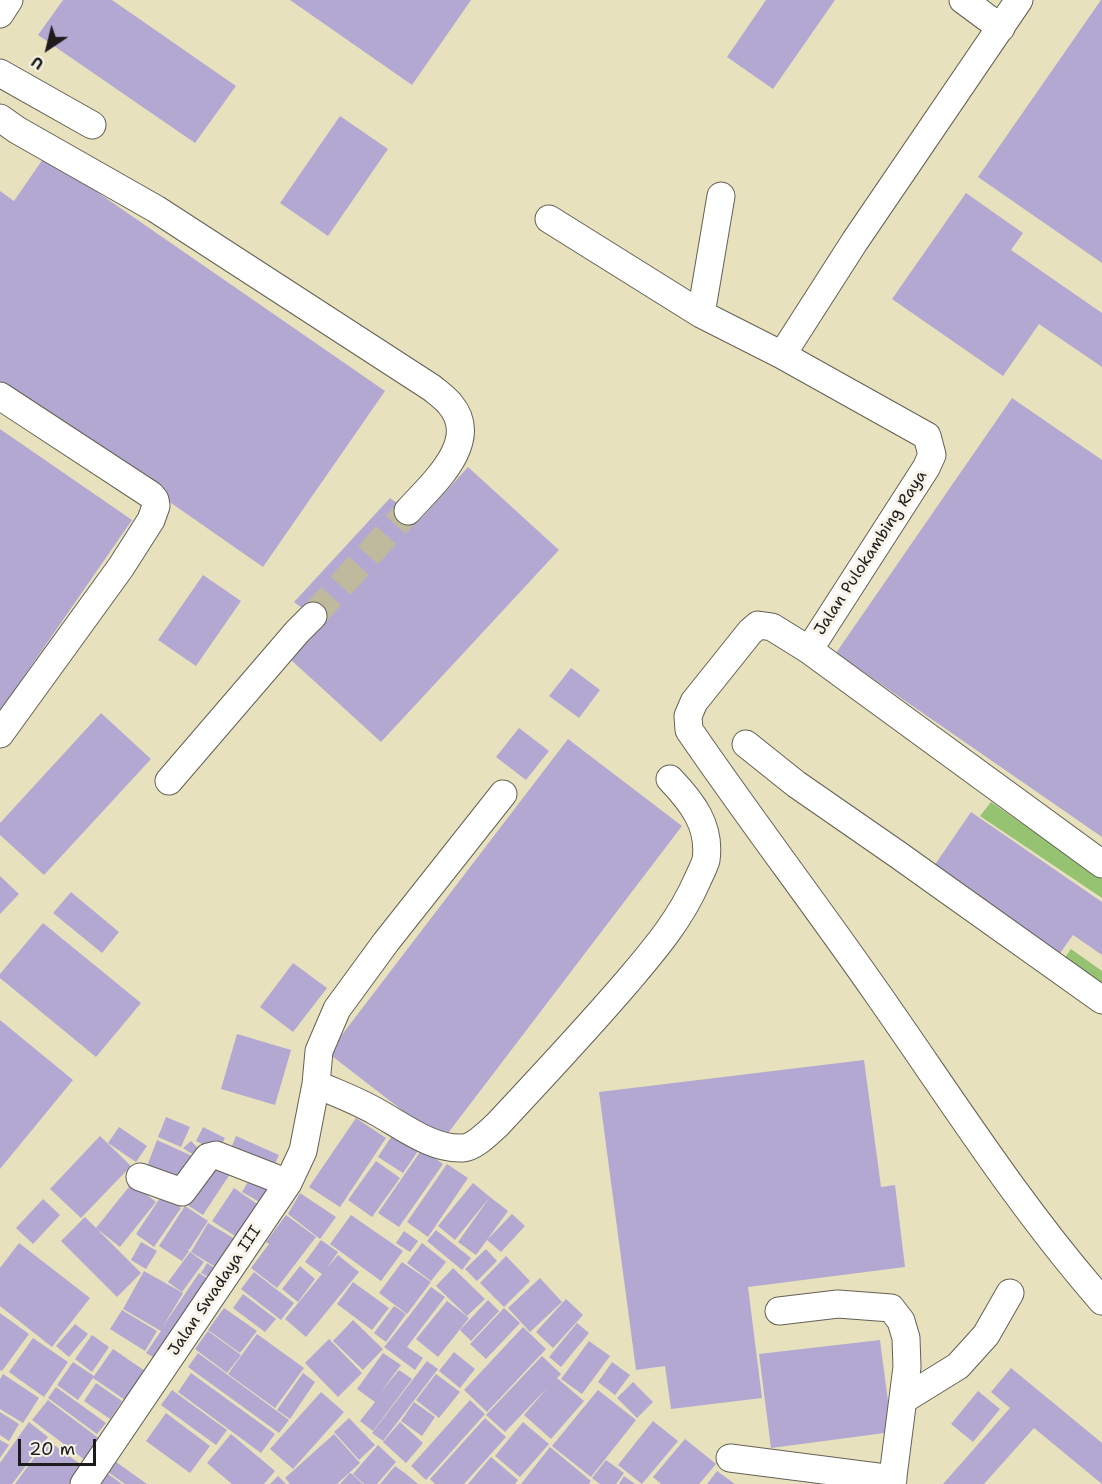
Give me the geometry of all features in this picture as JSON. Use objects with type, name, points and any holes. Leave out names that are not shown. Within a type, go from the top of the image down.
[{"type":"street","points":[[0,14],[9,0]]},
{"type":"street","points":[[963,0],[1001,28]]},
{"type":"street","points":[[782,356],[855,241],[1019,0]]},
{"type":"street","points":[[0,73],[92,125]]},
{"type":"street","points":[[0,118],[156,209],[432,388],[451,405],[459,422],[459,447],[445,470],[408,511]]},
{"type":"street","points":[[701,314],[721,196]]},
{"type":"street","name":"Jalan Pulokambing Raya","points":[[549,219],[701,314],[927,436],[932,455],[926,468],[809,650],[1102,864]]},
{"type":"street","points":[[0,396],[141,488],[155,500],[156,506],[151,519],[121,567],[0,734]]},
{"type":"street","points":[[169,781],[312,616]]},
{"type":"street","points":[[809,650],[772,627],[758,625],[694,702],[688,716],[689,729],[1024,1205],[1064,1258],[1102,1301]]},
{"type":"street","points":[[746,744],[795,784],[1102,1000]]},
{"type":"street","points":[[316,1084],[373,1110],[417,1135],[442,1145],[465,1148],[490,1131],[582,1034],[663,940],[687,904],[706,861],[706,839],[701,817],[670,779]]},
{"type":"street","name":"Jalan Swadaya III","points":[[84,1484],[288,1183],[303,1150],[316,1084],[319,1051],[337,1009],[386,942],[503,794]]},
{"type":"street","points":[[140,1177],[182,1192],[208,1157],[216,1155],[288,1183]]},
{"type":"street","points":[[903,1400],[958,1366],[986,1335],[1010,1293]]},
{"type":"street","points":[[730,1458],[892,1481],[907,1367],[906,1338],[901,1321],[891,1308],[838,1304],[779,1311]]},
{"type":"green space","points":[[991,802],[1102,879],[1102,898],[980,816]]},
{"type":"green space","points":[[1071,949],[1102,971],[1102,994],[1059,966]]},
{"type":"building","points":[[63,0],[112,0],[236,86],[195,143],[38,35]]},
{"type":"building","points":[[290,0],[471,0],[412,85]]},
{"type":"building","points":[[766,0],[835,0],[773,89],[727,57]]},
{"type":"building","points":[[1102,0],[1102,263],[978,177]]},
{"type":"building","points":[[340,116],[388,149],[328,236],[280,203]]},
{"type":"building","points":[[45,156],[385,391],[263,567],[0,384],[0,191],[14,201]]},
{"type":"building","points":[[966,193],[1023,233],[1011,250],[1102,313],[1102,367],[1039,324],[1003,376],[892,299]]},
{"type":"building","points":[[1012,398],[1102,460],[1102,837],[836,653]]},
{"type":"building","points":[[0,429],[132,520],[0,711]]},
{"type":"building","points":[[468,467],[559,550],[381,742],[290,659],[313,616],[294,602],[390,498],[408,511],[417,523]]},
{"type":"building","points":[[203,575],[241,601],[196,666],[158,640]]},
{"type":"building","points":[[571,668],[600,690],[579,718],[549,696]]},
{"type":"building","points":[[101,713],[151,759],[44,875],[0,835],[0,823]]},
{"type":"building","points":[[519,728],[549,751],[526,780],[496,757]]},
{"type":"building","points":[[568,739],[682,826],[442,1141],[328,1053]]},
{"type":"building","points":[[971,812],[1102,902],[1102,955],[1073,935],[1058,956],[932,869]]},
{"type":"building","points":[[0,876],[19,894],[0,914]]},
{"type":"building","points":[[71,892],[119,932],[102,953],[53,913]]},
{"type":"building","points":[[43,923],[141,1003],[96,1057],[0,978],[0,974]]},
{"type":"building","points":[[293,963],[327,988],[293,1032],[260,1007]]},
{"type":"building","points":[[0,1020],[73,1080],[0,1169]]},
{"type":"building","points":[[237,1034],[291,1050],[275,1105],[221,1089]]},
{"type":"building","points":[[864,1060],[881,1187],[895,1185],[905,1267],[748,1287],[762,1398],[671,1409],[665,1366],[636,1370],[599,1092]]},
{"type":"building","points":[[166,1117],[190,1127],[181,1147],[158,1137]]},
{"type":"building","points":[[356,1118],[386,1138],[340,1207],[309,1187]]},
{"type":"building","points":[[119,1127],[147,1146],[136,1162],[108,1143]]},
{"type":"building","points":[[203,1127],[225,1138],[218,1152],[196,1141]]},
{"type":"building","points":[[393,1134],[418,1151],[403,1173],[378,1157]]},
{"type":"building","points":[[100,1136],[131,1166],[81,1218],[50,1189]]},
{"type":"building","points":[[236,1136],[279,1155],[271,1172],[229,1153]]},
{"type":"building","points":[[157,1140],[201,1160],[182,1184],[146,1169]]},
{"type":"building","points":[[191,1141],[201,1151],[195,1156],[183,1148]]},
{"type":"building","points":[[422,1149],[443,1164],[399,1227],[378,1213]]},
{"type":"building","points":[[215,1160],[232,1171],[203,1215],[186,1204]]},
{"type":"building","points":[[376,1161],[400,1178],[372,1217],[348,1200]]},
{"type":"building","points":[[447,1164],[468,1178],[428,1237],[407,1222]]},
{"type":"building","points":[[252,1175],[273,1187],[263,1204],[242,1192]]},
{"type":"building","points":[[132,1183],[156,1202],[120,1247],[96,1228]]},
{"type":"building","points":[[473,1183],[490,1197],[455,1240],[438,1226]]},
{"type":"building","points":[[234,1188],[263,1208],[241,1240],[212,1221]]},
{"type":"building","points":[[300,1193],[336,1217],[320,1239],[288,1214]]},
{"type":"building","points":[[162,1195],[181,1208],[154,1247],[136,1234]]},
{"type":"building","points":[[490,1197],[508,1211],[476,1255],[458,1242]]},
{"type":"building","points":[[43,1199],[60,1215],[33,1244],[16,1228]]},
{"type":"building","points":[[185,1206],[208,1221],[189,1250],[186,1249],[189,1251],[182,1261],[159,1246]]},
{"type":"building","points":[[512,1214],[525,1226],[501,1252],[487,1240]]},
{"type":"building","points":[[286,1215],[316,1237],[277,1288],[251,1268],[269,1244],[266,1242]]},
{"type":"building","points":[[351,1215],[403,1251],[381,1281],[330,1244]]},
{"type":"building","points":[[85,1217],[141,1273],[117,1297],[61,1241]]},
{"type":"building","points":[[208,1223],[240,1242],[222,1271],[191,1252]]},
{"type":"building","points":[[436,1230],[471,1258],[462,1270],[427,1241]]},
{"type":"building","points":[[404,1231],[418,1241],[410,1252],[396,1243]]},
{"type":"building","points":[[321,1240],[338,1252],[327,1268],[338,1255],[359,1272],[306,1337],[285,1319],[322,1274],[305,1262]]},
{"type":"building","points":[[141,1242],[157,1251],[146,1269],[131,1260]]},
{"type":"building","points":[[19,1243],[90,1298],[52,1347],[0,1306],[0,1268]]},
{"type":"building","points":[[422,1243],[446,1262],[431,1281],[407,1263]]},
{"type":"building","points":[[486,1249],[497,1261],[477,1281],[465,1269]]},
{"type":"building","points":[[190,1252],[204,1262],[182,1292],[168,1282]]},
{"type":"building","points":[[506,1256],[530,1281],[504,1307],[480,1283]]},
{"type":"building","points":[[402,1262],[431,1282],[407,1314],[379,1293]]},
{"type":"building","points":[[207,1263],[221,1272],[216,1281],[201,1273]]},
{"type":"building","points":[[300,1266],[315,1279],[298,1302],[282,1289]]},
{"type":"building","points":[[453,1268],[485,1299],[467,1316],[436,1286]]},
{"type":"building","points":[[144,1271],[183,1293],[162,1328],[199,1273],[215,1283],[162,1362],[146,1353],[161,1331],[123,1309]]},
{"type":"building","points":[[254,1272],[294,1303],[281,1320],[241,1289]]},
{"type":"building","points":[[540,1278],[562,1302],[530,1332],[508,1308]]},
{"type":"building","points":[[353,1282],[389,1308],[372,1330],[337,1304]]},
{"type":"building","points":[[431,1287],[445,1297],[407,1347],[423,1358],[415,1370],[384,1347]]},
{"type":"building","points":[[243,1294],[276,1319],[265,1332],[233,1308]]},
{"type":"building","points":[[566,1299],[583,1315],[553,1348],[536,1332]]},
{"type":"building","points":[[488,1300],[499,1311],[471,1341],[460,1330]]},
{"type":"building","points":[[447,1301],[469,1318],[438,1357],[416,1339]]},
{"type":"building","points":[[394,1306],[406,1314],[386,1342],[374,1333]]},
{"type":"building","points":[[224,1308],[257,1331],[240,1353],[208,1330]]},
{"type":"building","points":[[504,1308],[520,1323],[486,1359],[470,1344]]},
{"type":"building","points":[[122,1310],[157,1331],[145,1351],[110,1329]]},
{"type":"building","points":[[0,1313],[29,1334],[2,1371],[0,1370]]},
{"type":"building","points":[[353,1320],[383,1349],[363,1370],[333,1341]]},
{"type":"building","points":[[577,1323],[589,1333],[561,1367],[549,1357]]},
{"type":"building","points":[[75,1324],[88,1334],[69,1357],[56,1346]]},
{"type":"building","points":[[523,1327],[546,1349],[487,1412],[464,1390]]},
{"type":"building","points":[[208,1331],[241,1355],[227,1373],[195,1349]]},
{"type":"building","points":[[257,1334],[304,1368],[275,1408],[228,1374]]},
{"type":"building","points":[[92,1335],[109,1347],[92,1372],[75,1359]]},
{"type":"building","points":[[33,1338],[68,1362],[44,1397],[9,1372]]},
{"type":"building","points":[[329,1339],[362,1373],[338,1397],[305,1363]]},
{"type":"building","points":[[880,1340],[892,1432],[771,1448],[759,1354]]},
{"type":"building","points":[[589,1341],[610,1356],[582,1394],[561,1379]]},
{"type":"building","points":[[113,1349],[148,1373],[128,1402],[93,1378],[78,1400],[57,1385],[73,1362],[94,1376]]},
{"type":"building","points":[[454,1352],[475,1369],[460,1388],[439,1371]]},
{"type":"building","points":[[198,1353],[289,1420],[279,1433],[188,1367]]},
{"type":"building","points":[[383,1353],[401,1365],[380,1393],[399,1370],[412,1379],[373,1431],[360,1421],[375,1402],[357,1389]]},
{"type":"building","points":[[542,1356],[561,1374],[557,1378],[584,1401],[551,1439],[524,1415],[548,1387],[505,1432],[486,1415]]},
{"type":"building","points":[[427,1361],[438,1369],[383,1441],[372,1433]]},
{"type":"building","points":[[612,1362],[630,1375],[615,1395],[598,1382]]},
{"type":"building","points":[[1011,1368],[1102,1443],[1102,1484],[1034,1428],[984,1484],[943,1484],[1010,1408],[991,1392]]},
{"type":"building","points":[[191,1373],[275,1434],[261,1453],[178,1392]]},
{"type":"building","points":[[303,1373],[315,1382],[290,1419],[277,1410]]},
{"type":"building","points":[[3,1374],[39,1398],[23,1423],[0,1409],[0,1379]]},
{"type":"building","points":[[436,1374],[460,1392],[439,1418],[416,1400]]},
{"type":"building","points":[[633,1382],[653,1402],[637,1418],[617,1398]]},
{"type":"building","points":[[96,1383],[122,1401],[110,1419],[84,1401]]},
{"type":"building","points":[[56,1387],[106,1423],[97,1434],[48,1398]]},
{"type":"building","points":[[172,1390],[227,1430],[216,1445],[161,1405]]},
{"type":"building","points":[[598,1390],[636,1420],[591,1477],[552,1446]]},
{"type":"building","points":[[978,1391],[1000,1409],[973,1442],[951,1424]]},
{"type":"building","points":[[321,1392],[344,1412],[293,1469],[270,1449]]},
{"type":"building","points":[[48,1400],[101,1440],[85,1460],[32,1420]]},
{"type":"building","points":[[470,1400],[485,1414],[426,1480],[411,1466]]},
{"type":"building","points":[[414,1402],[435,1417],[422,1436],[401,1421]]},
{"type":"building","points":[[0,1412],[19,1424],[9,1441],[0,1435]]},
{"type":"building","points":[[166,1413],[210,1446],[190,1473],[146,1441]]},
{"type":"building","points":[[349,1418],[375,1445],[359,1460],[334,1432]]},
{"type":"building","points":[[485,1418],[506,1437],[464,1484],[435,1484],[430,1479]]},
{"type":"building","points":[[653,1421],[678,1441],[642,1484],[618,1465]]},
{"type":"building","points":[[29,1422],[48,1437],[12,1484],[0,1484],[0,1463]]},
{"type":"building","points":[[400,1422],[423,1443],[406,1463],[383,1442]]},
{"type":"building","points":[[523,1422],[549,1444],[520,1477],[495,1456]]},
{"type":"building","points":[[231,1434],[275,1471],[264,1484],[232,1484],[207,1463]]},
{"type":"building","points":[[334,1434],[360,1463],[337,1484],[290,1484],[285,1478]]},
{"type":"building","points":[[685,1439],[716,1464],[699,1484],[661,1484],[653,1477]]},
{"type":"building","points":[[0,1440],[9,1445],[0,1458]]},
{"type":"building","points":[[47,1440],[83,1466],[70,1484],[15,1484]]},
{"type":"building","points":[[378,1445],[396,1462],[377,1484],[364,1484],[353,1474]]},
{"type":"building","points":[[550,1447],[591,1481],[589,1484],[521,1484]]},
{"type":"building","points":[[109,1457],[147,1484],[125,1484],[101,1467]]},
{"type":"building","points":[[491,1457],[518,1480],[515,1484],[468,1484]]},
{"type":"building","points":[[606,1460],[624,1473],[616,1484],[600,1484],[592,1478]]},
{"type":"building","points":[[395,1466],[406,1474],[418,1484],[380,1484]]},
{"type":"building","points":[[101,1469],[122,1484],[91,1484]]},
{"type":"building","points":[[717,1471],[735,1484],[707,1484]]},
{"type":"building","points":[[350,1473],[352,1474],[363,1484],[340,1484]]},
{"type":"building","points":[[278,1476],[286,1484],[270,1484]]},
{"type":"building","points":[[624,1476],[635,1484],[619,1484]]},
{"type":"tunnel","points":[[313,616],[408,511]]}]
